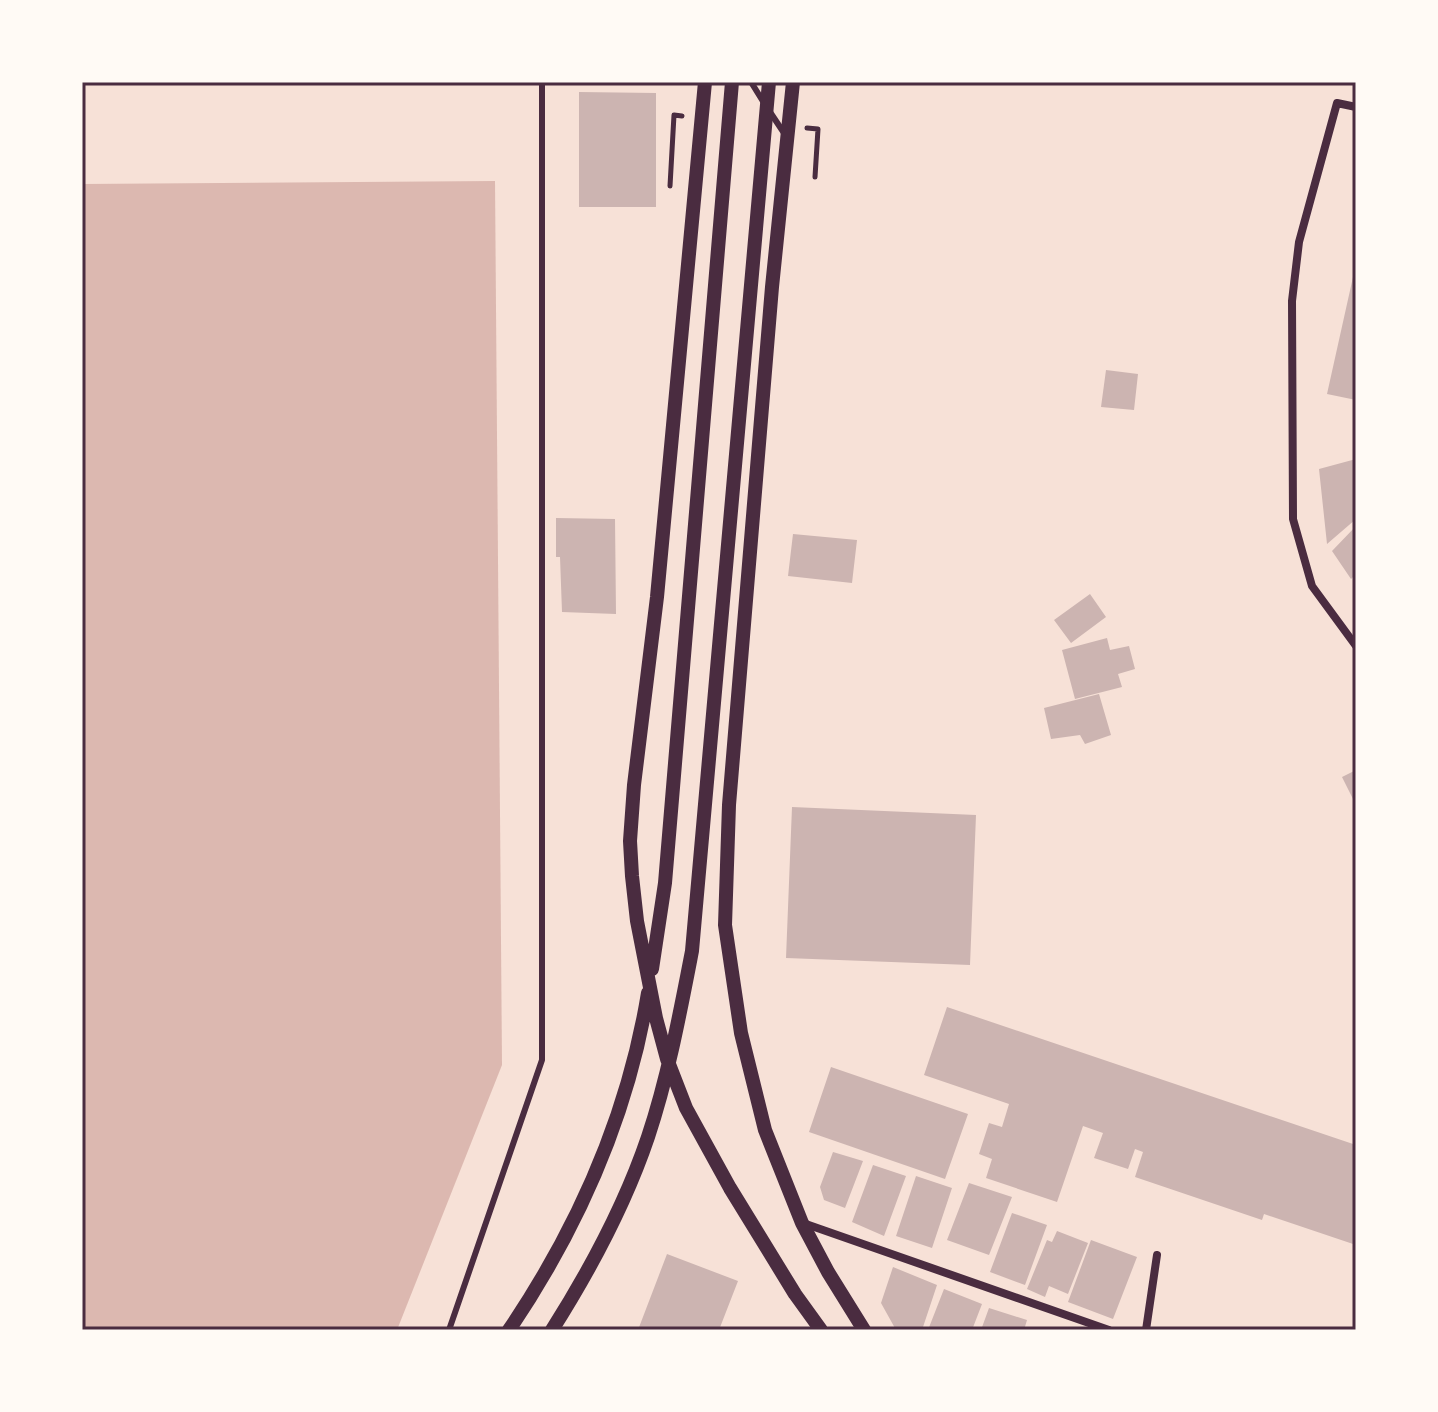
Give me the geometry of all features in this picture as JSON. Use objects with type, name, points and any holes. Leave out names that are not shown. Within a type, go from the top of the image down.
[{"type":"street","points":[[703,82],[704,105],[657,597],[634,785],[630,841],[632,876],[637,921],[656,1018],[667,1059],[686,1108],[738,1201],[821,1330]]},
{"type":"street","points":[[509,1330],[537,1289],[589,1191],[622,1102],[648,997],[665,883],[732,82]]},
{"type":"street","points":[[552,1330],[597,1254],[644,1147],[667,1070],[692,951],[769,82]]},
{"type":"street","points":[[793,82],[770,303],[729,805],[725,925],[741,1033],[765,1130],[802,1223],[864,1330]]},
{"type":"street","points":[[1356,107],[1337,103],[1299,242],[1292,301],[1292,430],[1293,519],[1312,586],[1356,646]]},
{"type":"street","points":[[802,1223],[1109,1330]]},
{"type":"street","points":[[1146,1330],[1157,1255]]},
{"type":"lane","points":[[449,1330],[542,1060],[542,82]]},
{"type":"lane","points":[[751,82],[788,140]]},
{"type":"path","points":[[670,186],[674,115]]},
{"type":"path","points":[[815,177],[818,129]]},
{"type":"shaded area","points":[[495,181],[502,1065],[397,1330],[82,1330],[82,184]]},
{"type":"building","points":[[579,92],[656,93],[656,207],[579,207]]},
{"type":"building","points":[[1356,268],[1356,400],[1327,394]]},
{"type":"building","points":[[1106,370],[1138,374],[1134,410],[1101,407]]},
{"type":"building","points":[[1356,459],[1356,519],[1327,544],[1319,469]]},
{"type":"building","points":[[556,518],[615,519],[616,614],[562,612],[560,557],[556,557]]},
{"type":"building","points":[[1356,526],[1356,574],[1351,579],[1332,551]]},
{"type":"building","points":[[793,534],[857,540],[852,583],[788,576]]},
{"type":"building","points":[[1090,594],[1106,617],[1071,643],[1054,620]]},
{"type":"building","points":[[1107,638],[1110,650],[1129,646],[1135,669],[1118,674],[1122,687],[1075,699],[1062,650]]},
{"type":"building","points":[[1099,694],[1111,735],[1085,744],[1080,735],[1051,739],[1044,708]]},
{"type":"building","points":[[1356,770],[1356,805],[1342,777]]},
{"type":"building","points":[[792,807],[976,815],[970,965],[786,958]]},
{"type":"building","points":[[947,1007],[1356,1145],[1356,1245],[1264,1214],[1262,1220],[1135,1177],[1143,1152],[1135,1149],[1128,1169],[1094,1158],[1103,1133],[1083,1126],[1057,1202],[986,1178],[992,1159],[979,1154],[989,1123],[1002,1127],[1009,1104],[924,1075]]},
{"type":"building","points":[[831,1067],[968,1114],[945,1179],[809,1132]]},
{"type":"building","points":[[833,1152],[863,1161],[845,1208],[824,1200],[820,1187]]},
{"type":"building","points":[[873,1165],[906,1176],[884,1236],[852,1222]]},
{"type":"building","points":[[916,1176],[952,1188],[932,1248],[896,1236]]},
{"type":"building","points":[[969,1183],[1012,1197],[989,1255],[947,1240]]},
{"type":"building","points":[[1012,1213],[1047,1225],[1025,1285],[990,1272]]},
{"type":"building","points":[[1057,1231],[1088,1243],[1068,1294],[1049,1286],[1045,1297],[1027,1289],[1047,1240],[1052,1242]]},
{"type":"building","points":[[1091,1240],[1137,1257],[1113,1319],[1068,1302]]},
{"type":"building","points":[[667,1254],[738,1281],[719,1330],[638,1330]]},
{"type":"building","points":[[893,1267],[937,1285],[922,1330],[896,1330],[881,1303]]},
{"type":"building","points":[[944,1289],[982,1304],[972,1330],[928,1330]]},
{"type":"building","points":[[989,1308],[1027,1320],[1024,1330],[981,1330]]}]
